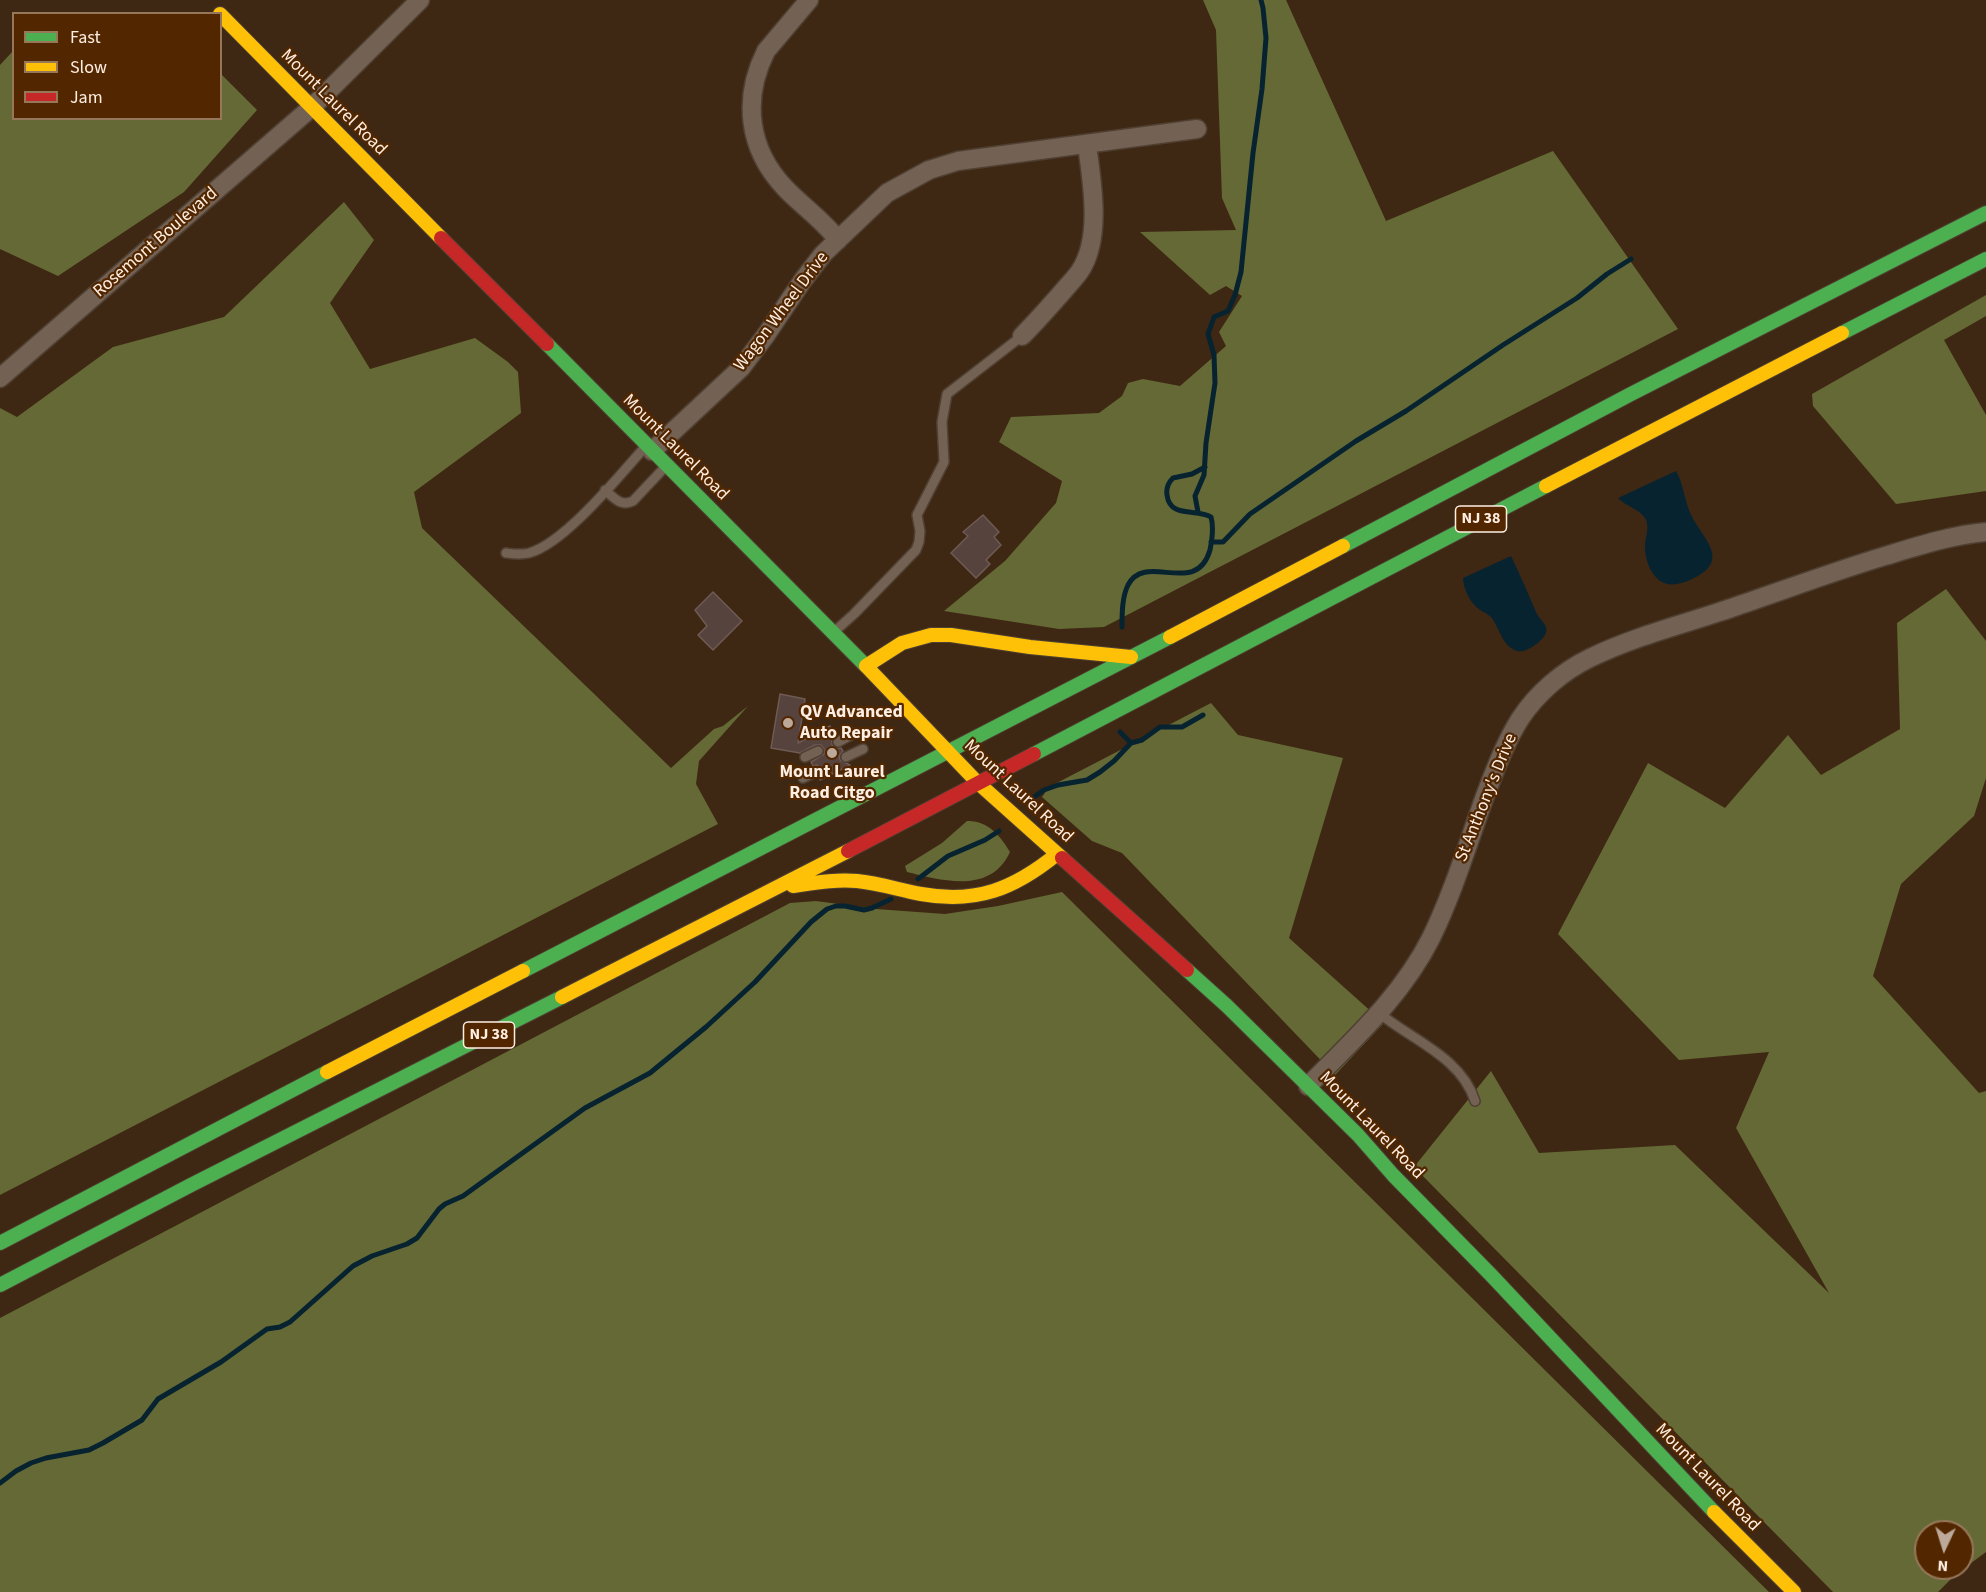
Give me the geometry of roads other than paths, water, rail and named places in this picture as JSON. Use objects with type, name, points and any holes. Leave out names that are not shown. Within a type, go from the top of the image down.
[{"type":"main road","name":"Mount Laurel Road","points":[[222,15],[866,666],[977,782],[1227,1006],[1358,1136],[1700,1498],[1794,1592]]},
{"type":"main road","name":"NJ 38","points":[[0,1244],[200,1137],[949,753],[1631,394],[1986,213]]},
{"type":"main road","name":"NJ 38","points":[[0,1285],[248,1154],[493,1033],[774,889],[1986,259]]},
{"type":"main road","points":[[866,666],[902,643],[931,635],[951,635],[1030,647],[1131,657]]},
{"type":"main road","points":[[774,889],[855,880],[947,898],[974,898],[997,892],[1024,878],[1057,854]]},
{"type":"street","name":"Rosemont Boulevard","points":[[0,378],[312,107],[420,0]]},
{"type":"street","points":[[808,0],[763,57],[751,104],[752,122],[755,139],[773,175],[805,208],[828,227],[838,240]]},
{"type":"street","name":"Wagon Wheel Drive","points":[[650,448],[741,368],[823,254],[886,193],[938,166],[987,156],[1087,145],[1197,129]]},
{"type":"street","points":[[1022,336],[1081,271],[1088,252],[1093,212],[1087,145]]},
{"type":"street","name":"St Anthony's Drive","points":[[1308,1086],[1379,1012],[1415,966],[1431,938],[1505,745],[1539,694],[1563,674],[1589,658],[1619,646],[1728,610],[1849,566],[1914,546],[1986,532]]},
{"type":"lane","points":[[833,633],[916,550],[920,531],[917,515],[944,462],[942,422],[947,394],[1022,336]]},
{"type":"lane","points":[[506,553],[516,555],[530,553],[566,532],[605,490],[650,448]]},
{"type":"lane","points":[[605,490],[623,504],[629,503],[666,465]]},
{"type":"lane","points":[[838,742],[855,734]]},
{"type":"lane","points":[[846,757],[863,749]]},
{"type":"lane","points":[[805,757],[818,751]]},
{"type":"lane","points":[[803,778],[816,772]]},
{"type":"lane","points":[[1379,1012],[1451,1065],[1472,1089],[1475,1101]]},
{"type":"water","points":[[1676,471],[1689,510],[1713,556],[1711,564],[1704,572],[1679,584],[1671,584],[1656,578],[1646,559],[1646,520],[1618,498]]},
{"type":"water","points":[[1511,556],[1546,630],[1538,643],[1522,651],[1508,646],[1492,618],[1471,600],[1463,582],[1463,578]]},
{"type":"waterway","points":[[1198,512],[1195,496],[1204,475],[1206,443],[1215,383],[1214,355],[1208,334],[1214,317],[1228,311],[1241,272],[1266,38],[1261,0]]},
{"type":"waterway","points":[[1211,542],[1223,542],[1250,514],[1356,441],[1406,411],[1577,298],[1607,274],[1631,259]]},
{"type":"waterway","points":[[1122,627],[1125,595],[1128,585],[1136,576],[1146,572],[1183,573],[1194,571],[1203,564],[1210,550],[1213,529],[1211,517],[1173,507],[1169,502],[1167,492],[1173,478],[1192,474],[1205,467]]},
{"type":"waterway","points":[[1034,797],[1058,785],[1087,780],[1114,761],[1131,743],[1142,740],[1160,727],[1182,727],[1203,715]]},
{"type":"waterway","points":[[1120,732],[1131,743]]},
{"type":"waterway","points":[[918,879],[948,856],[985,840],[999,831]]},
{"type":"waterway","points":[[0,1483],[31,1463],[89,1450],[103,1443],[142,1420],[158,1399],[221,1362],[267,1329],[280,1327],[290,1322],[353,1266],[417,1238],[445,1204],[463,1196],[585,1108],[650,1073],[706,1027],[755,982],[811,922],[827,909],[845,906],[864,910],[891,899]]},
{"type":"place","name":"QV Advanced Auto Repair","points":[[788,723]]},
{"type":"place","name":"Mount Laurel Road Citgo","points":[[832,753]]}]
